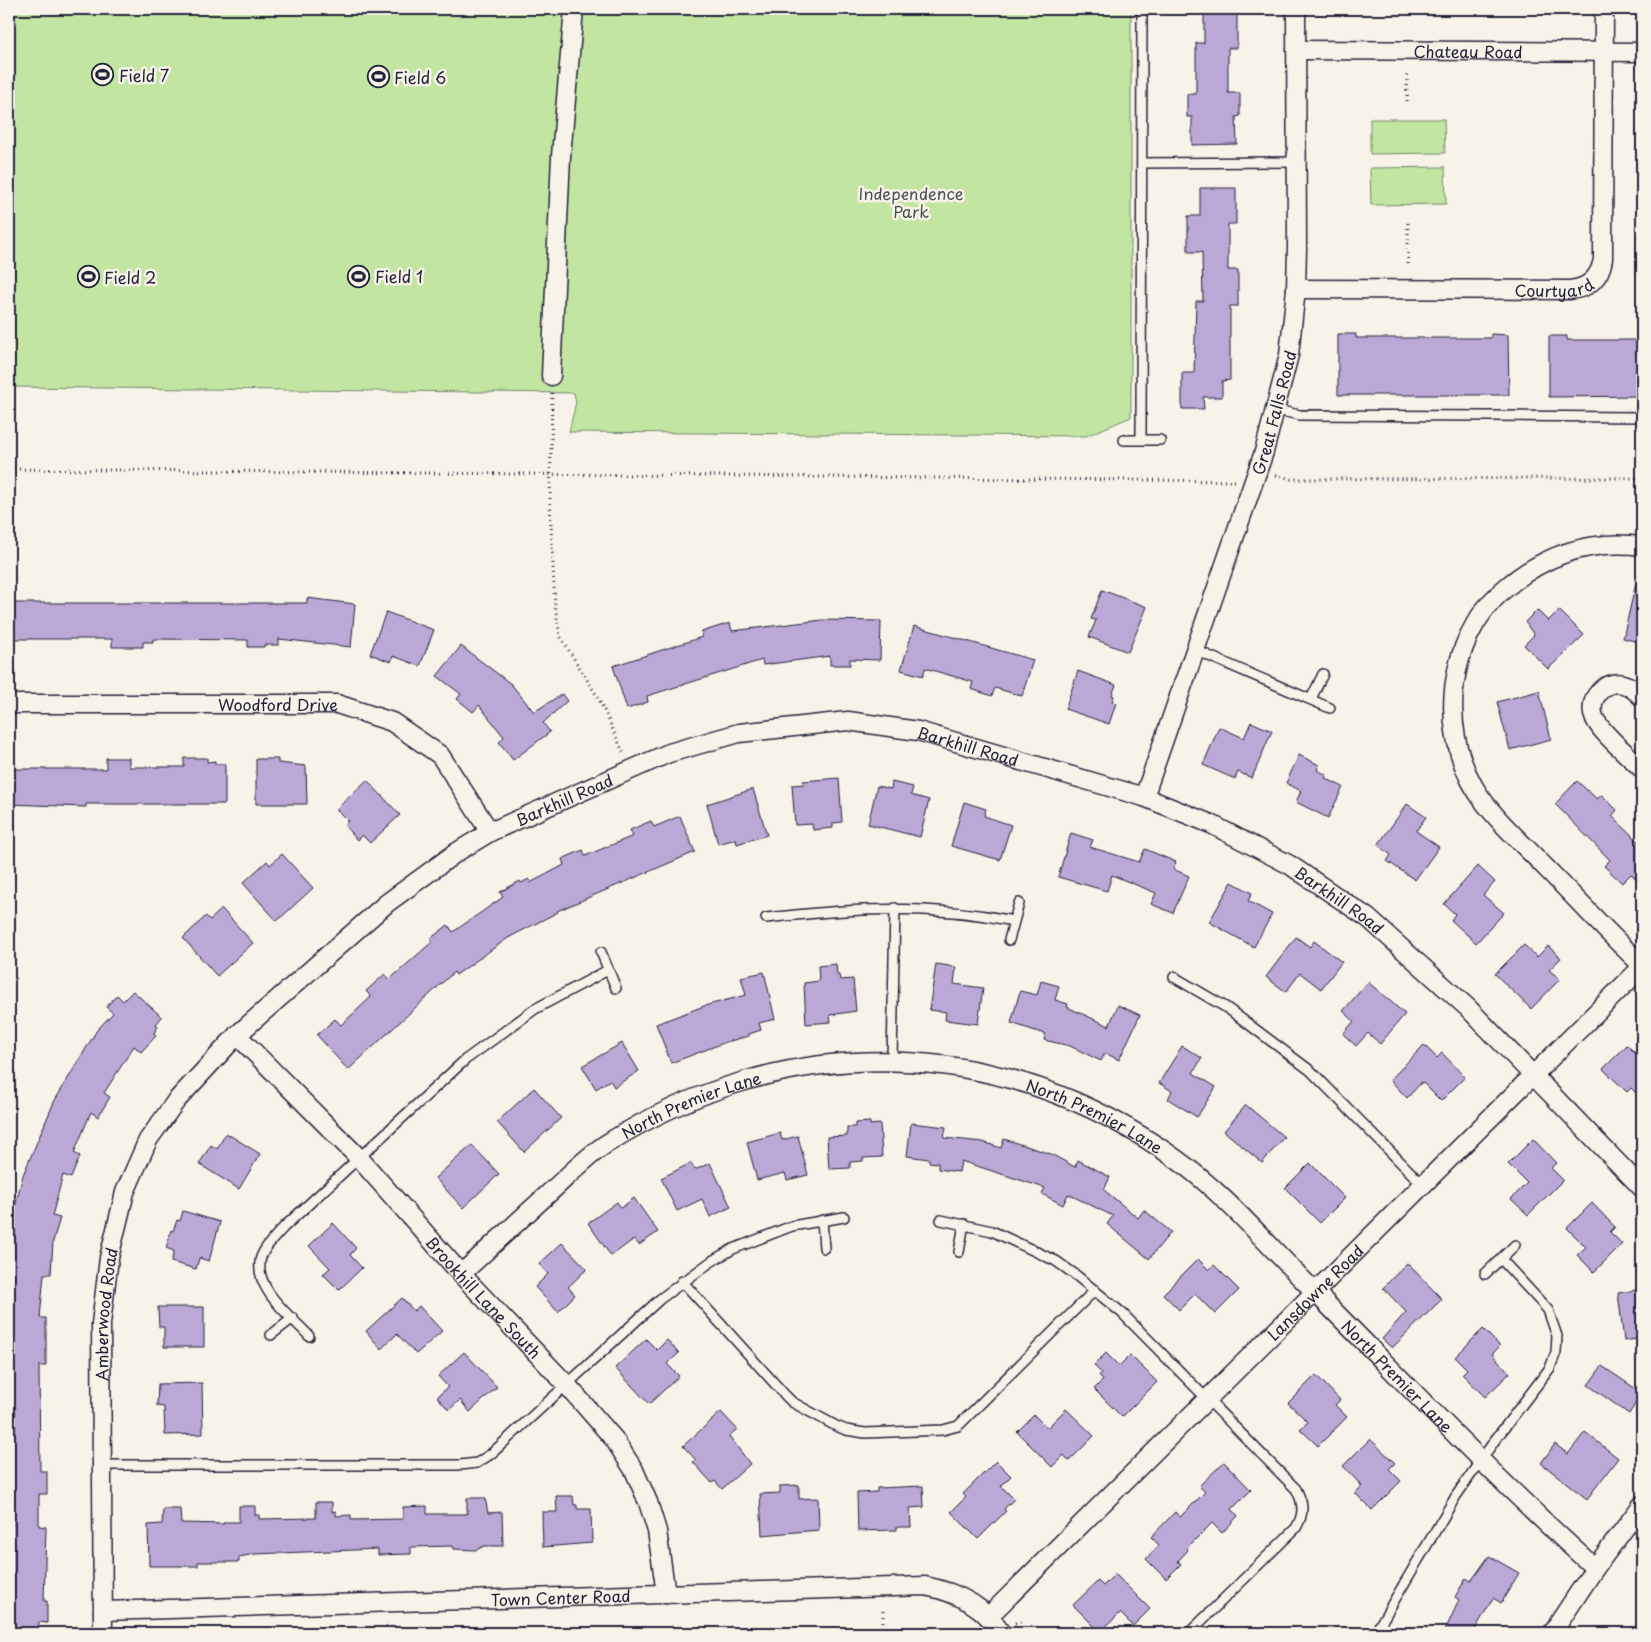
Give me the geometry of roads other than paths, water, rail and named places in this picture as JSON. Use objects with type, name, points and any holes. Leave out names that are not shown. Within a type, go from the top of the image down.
[{"type":"street","points":[[551,376],[561,156],[574,9]]},
{"type":"street","name":"Great Falls Road","points":[[1144,797],[1256,475],[1276,410],[1289,355],[1296,289],[1296,9]]},
{"type":"street","name":"Courtyard","points":[[1296,289],[1569,290],[1587,286],[1597,278],[1603,259],[1604,9]]},
{"type":"street","name":"Chateau Road","points":[[1296,50],[1642,52]]},
{"type":"street","points":[[1642,546],[1625,544],[1579,548],[1536,566],[1514,580],[1478,618],[1459,663],[1453,708],[1458,745],[1465,769],[1484,803],[1642,966]]},
{"type":"street","points":[[1642,697],[1630,686],[1609,684],[1598,692],[1593,706],[1597,722],[1642,769]]},
{"type":"street","name":"Woodford Drive","points":[[9,704],[337,704],[392,722],[440,755],[490,832]]},
{"type":"street","name":"Barkhill Road","points":[[237,1035],[387,903],[457,852],[490,832],[668,753],[739,733],[848,721],[918,731],[1144,797],[1211,824],[1246,841],[1335,894],[1400,945],[1468,1008],[1642,1188]]},
{"type":"street","name":"Lansdowne Road","points":[[988,1617],[1534,1076],[1642,966]]},
{"type":"street","name":"Brookhill Lane South","points":[[237,1035],[358,1158],[461,1274],[566,1384],[614,1439],[634,1470],[657,1531],[666,1594]]},
{"type":"street","name":"Amberwood Road","points":[[103,1633],[101,1324],[109,1258],[125,1192],[148,1140],[176,1102],[237,1035]]},
{"type":"street","name":"North Premier Lane","points":[[461,1274],[604,1145],[658,1116],[702,1096],[758,1078],[796,1069],[836,1063],[892,1060],[947,1065],[995,1074],[1083,1103],[1123,1124],[1178,1160],[1208,1184],[1482,1460],[1595,1568]]},
{"type":"street","points":[[1552,1633],[1595,1568],[1642,1504]]},
{"type":"street","name":"Town Center Road","points":[[103,1611],[925,1586],[958,1595],[988,1617],[1001,1633]]},
{"type":"lane","points":[[1141,440],[1142,9]]},
{"type":"lane","points":[[1142,162],[1296,162]]},
{"type":"lane","points":[[1276,410],[1300,415],[1642,417]]},
{"type":"lane","points":[[1124,440],[1160,440]]},
{"type":"lane","points":[[1194,650],[1330,708]]},
{"type":"lane","points":[[1311,699],[1323,674]]},
{"type":"lane","points":[[1009,940],[1018,903]]},
{"type":"lane","points":[[766,918],[827,911],[895,908],[936,910],[1014,921]]},
{"type":"lane","points":[[892,1060],[895,908]]},
{"type":"lane","points":[[600,952],[616,988]]},
{"type":"lane","points":[[309,1336],[264,1283],[260,1274],[262,1256],[284,1227],[465,1060],[504,1030],[558,995],[608,970]]},
{"type":"lane","points":[[1174,976],[1227,1008],[1311,1071],[1423,1185]]},
{"type":"lane","points":[[102,1465],[477,1463],[491,1454],[566,1384],[682,1281],[733,1249],[792,1226],[844,1216]]},
{"type":"lane","points":[[822,1220],[824,1248]]},
{"type":"lane","points":[[941,1220],[992,1231],[1056,1261],[1095,1290],[1122,1313],[1296,1489],[1302,1499],[1303,1509],[1296,1528],[1189,1633]]},
{"type":"lane","points":[[959,1252],[964,1224]]},
{"type":"lane","points":[[1485,1274],[1515,1245]]},
{"type":"lane","points":[[1375,1633],[1427,1543],[1482,1460],[1546,1374],[1556,1352],[1557,1336],[1548,1310],[1501,1259]]},
{"type":"lane","points":[[682,1281],[792,1402],[846,1430],[865,1433],[943,1430],[958,1426],[1095,1290]]},
{"type":"lane","points":[[271,1335],[293,1318]]},
{"type":"place","name":"Field 7","points":[[103,75]]},
{"type":"place","name":"Field 6","points":[[378,77]]},
{"type":"place","name":"Field 1","points":[[359,276]]},
{"type":"place","name":"Field 2","points":[[88,277]]},
{"type":"park label","name":"Independence Park","points":[[911,202]]}]
